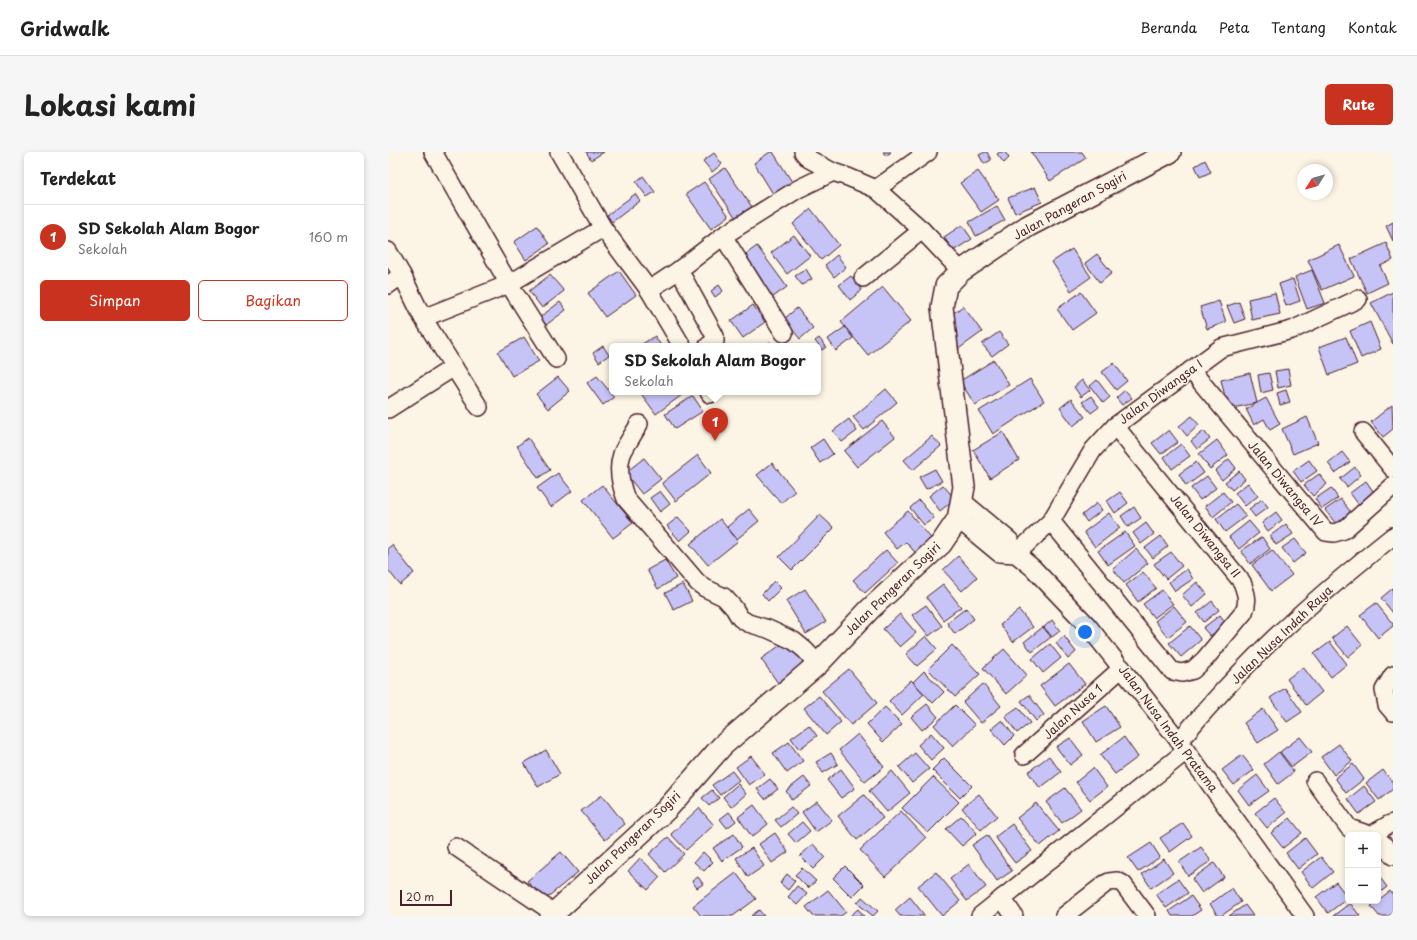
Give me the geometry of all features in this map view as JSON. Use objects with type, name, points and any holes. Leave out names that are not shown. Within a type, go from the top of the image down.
[{"type":"street","points":[[433,152],[510,284],[556,359]]},
{"type":"street","points":[[559,152],[603,228],[649,290],[680,343]]},
{"type":"street","points":[[803,152],[809,159],[833,172],[876,189],[922,230],[962,271]]},
{"type":"street","points":[[876,189],[928,152]]},
{"type":"street","name":"Jalan Pangeran Sogiri","points":[[552,915],[667,809],[722,746],[818,664],[870,609],[941,544],[960,509],[964,487],[942,306],[946,286],[962,271],[1028,226],[1170,152]]},
{"type":"street","points":[[649,290],[679,270],[723,236],[798,189],[833,172]]},
{"type":"street","points":[[423,318],[510,284],[603,228]]},
{"type":"street","points":[[863,278],[922,230]]},
{"type":"street","points":[[723,236],[784,333]]},
{"type":"street","points":[[388,251],[402,275],[423,318],[478,407]]},
{"type":"street","points":[[679,270],[715,336],[715,341],[712,343]]},
{"type":"street","points":[[388,285],[402,275]]},
{"type":"street","name":"Jalan Diwangsa I","points":[[1016,554],[1052,521],[1093,450],[1115,426],[1221,348],[1292,330],[1358,299]]},
{"type":"street","points":[[388,409],[454,367]]},
{"type":"street","name":"Jalan Diwangsa IV","points":[[1191,370],[1326,532],[1334,533],[1344,530],[1393,486]]},
{"type":"street","points":[[639,424],[622,455],[620,477],[622,490],[626,499],[698,583],[724,597],[734,608],[740,618],[748,623],[768,629],[794,641],[806,650],[818,664]]},
{"type":"street","name":"Jalan Diwangsa II","points":[[1052,521],[1172,671],[1182,673],[1193,670],[1205,659],[1244,612],[1248,605],[1247,594],[1242,582],[1115,426]]},
{"type":"street","points":[[1363,432],[1392,465]]},
{"type":"street","name":"Jalan Nusa Indah Pratama","points":[[960,509],[1010,541],[1016,554],[1033,568],[1088,626],[1182,746],[1305,916]]},
{"type":"street","name":"Jalan Nusa Indah Raya","points":[[980,916],[1182,746],[1199,717],[1266,647],[1342,578],[1393,536]]},
{"type":"street","name":"Jalan Nusa 1","points":[[1024,755],[1122,668]]},
{"type":"street","points":[[1393,676],[1384,690],[1387,705],[1393,712]]},
{"type":"street","points":[[1315,781],[1349,828],[1362,832]]},
{"type":"street","points":[[1376,832],[1393,823]]},
{"type":"street","points":[[1381,842],[1393,856]]},
{"type":"street","points":[[456,847],[552,915]]},
{"type":"street","points":[[1064,916],[1105,884],[1117,881],[1123,884],[1146,916]]},
{"type":"street","points":[[1002,898],[1014,916]]},
{"type":"building","points":[[586,152],[604,152],[591,160]]},
{"type":"building","points":[[770,152],[773,152],[794,185],[775,197],[754,163]]},
{"type":"building","points":[[883,152],[891,152],[886,156]]},
{"type":"building","points":[[987,152],[991,160],[984,164],[979,155]]},
{"type":"building","points":[[1000,152],[1005,152],[1009,158],[1004,163],[997,154]]},
{"type":"building","points":[[1031,152],[1082,152],[1086,158],[1050,181]]},
{"type":"building","points":[[714,153],[722,164],[712,172],[703,161]]},
{"type":"building","points":[[1205,160],[1211,172],[1200,177],[1195,166]]},
{"type":"building","points":[[725,168],[752,207],[736,218],[709,179]]},
{"type":"building","points":[[978,171],[999,200],[981,212],[960,183]]},
{"type":"building","points":[[643,176],[655,192],[647,197],[636,182]]},
{"type":"building","points":[[704,182],[729,216],[711,229],[686,194]]},
{"type":"building","points":[[1035,187],[1042,202],[1015,213],[1008,198]]},
{"type":"building","points":[[635,194],[640,201],[612,222],[607,215]]},
{"type":"building","points":[[997,206],[1005,220],[976,236],[969,222]]},
{"type":"building","points":[[811,209],[839,245],[821,260],[793,224]]},
{"type":"building","points":[[1393,222],[1393,241],[1386,226]]},
{"type":"building","points":[[962,225],[972,239],[953,251],[944,237]]},
{"type":"building","points":[[537,226],[549,244],[526,260],[514,242]]},
{"type":"building","points":[[794,235],[810,256],[787,274],[771,253]]},
{"type":"building","points":[[1386,243],[1393,260],[1380,266],[1388,283],[1367,293],[1351,259]]},
{"type":"building","points":[[1339,245],[1354,276],[1322,290],[1308,260]]},
{"type":"building","points":[[757,246],[787,287],[769,300],[739,259]]},
{"type":"building","points":[[1072,249],[1091,277],[1071,291],[1052,262]]},
{"type":"building","points":[[1097,254],[1112,273],[1100,283],[1085,263]]},
{"type":"building","points":[[837,255],[846,267],[834,277],[825,265]]},
{"type":"building","points":[[806,269],[812,279],[802,285],[795,276]]},
{"type":"building","points":[[1312,270],[1325,303],[1307,309],[1295,277]]},
{"type":"building","points":[[619,271],[636,295],[605,317],[588,293]]},
{"type":"building","points":[[550,275],[564,291],[542,308],[529,291]]},
{"type":"building","points":[[851,276],[862,290],[850,300],[839,285]]},
{"type":"building","points":[[1293,279],[1300,301],[1286,306],[1279,284]]},
{"type":"building","points":[[719,285],[723,291],[715,297],[711,291]]},
{"type":"building","points":[[883,287],[911,321],[868,355],[841,322]]},
{"type":"building","points":[[1081,292],[1096,313],[1072,330],[1057,309]]},
{"type":"building","points":[[1393,292],[1393,344],[1371,303]]},
{"type":"building","points":[[1275,293],[1280,314],[1252,320],[1248,299]]},
{"type":"building","points":[[1219,301],[1226,322],[1207,329],[1200,307]]},
{"type":"building","points":[[560,302],[566,310],[546,325],[540,317]]},
{"type":"building","points":[[1239,302],[1245,319],[1234,323],[1227,306]]},
{"type":"building","points":[[753,305],[765,322],[743,338],[731,321]]},
{"type":"building","points":[[963,306],[982,332],[953,353],[951,315]]},
{"type":"building","points":[[797,308],[813,328],[800,339],[784,319]]},
{"type":"building","points":[[1370,322],[1381,349],[1361,358],[1350,331]]},
{"type":"building","points":[[845,327],[853,338],[836,351],[828,339]]},
{"type":"building","points":[[999,332],[1008,344],[992,356],[982,344]]},
{"type":"building","points":[[655,336],[659,343],[644,343]]},
{"type":"building","points":[[524,337],[539,361],[512,376],[498,352]]},
{"type":"building","points":[[1346,337],[1357,364],[1329,375],[1319,347]]},
{"type":"building","points":[[819,338],[826,347],[822,350],[821,343],[817,343],[815,341]]},
{"type":"building","points":[[603,346],[609,355],[599,362],[593,353]]},
{"type":"building","points":[[994,360],[1009,385],[975,405],[960,381]]},
{"type":"building","points":[[1114,363],[1127,381],[1116,390],[1102,372]]},
{"type":"building","points":[[1288,369],[1291,385],[1278,388],[1275,371]]},
{"type":"building","points":[[1250,373],[1257,403],[1228,409],[1221,380]]},
{"type":"building","points":[[1269,373],[1273,390],[1261,393],[1258,375]]},
{"type":"building","points":[[597,376],[609,391],[609,395],[612,395],[614,397],[603,405],[587,383]]},
{"type":"building","points":[[558,377],[570,391],[548,409],[536,394]]},
{"type":"building","points":[[1030,379],[1044,401],[993,434],[979,411]]},
{"type":"building","points":[[1082,380],[1090,390],[1081,397],[1074,387]]},
{"type":"building","points":[[1097,380],[1110,397],[1103,403],[1090,386]]},
{"type":"building","points":[[886,389],[897,402],[864,430],[853,417]]},
{"type":"building","points":[[1125,390],[1132,398],[1122,405],[1116,398]]},
{"type":"building","points":[[1286,390],[1290,402],[1280,405],[1277,393]]},
{"type":"building","points":[[642,395],[682,395],[656,414]]},
{"type":"building","points":[[693,396],[703,411],[675,429],[665,414]]},
{"type":"building","points":[[1091,396],[1099,407],[1091,413],[1082,402]]},
{"type":"building","points":[[1266,398],[1280,424],[1270,430],[1264,419],[1254,425],[1246,409]]},
{"type":"building","points":[[1071,399],[1085,417],[1073,426],[1060,408]]},
{"type":"building","points":[[1392,405],[1393,429],[1383,437],[1371,422]]},
{"type":"building","points":[[1192,416],[1199,425],[1187,436],[1179,426]]},
{"type":"building","points":[[1307,417],[1318,443],[1293,454],[1282,429]]},
{"type":"building","points":[[849,419],[857,431],[842,442],[833,431]]},
{"type":"building","points":[[882,421],[895,437],[857,467],[844,451]]},
{"type":"building","points":[[1169,430],[1178,442],[1161,454],[1152,443]]},
{"type":"building","points":[[1204,431],[1210,439],[1197,449],[1191,441]]},
{"type":"building","points":[[1003,432],[1019,460],[990,478],[973,450]]},
{"type":"building","points":[[932,436],[941,446],[913,470],[904,460]]},
{"type":"building","points":[[528,438],[550,470],[538,478],[517,446]]},
{"type":"building","points":[[823,439],[833,454],[820,463],[810,448]]},
{"type":"building","points":[[1217,440],[1228,455],[1210,469],[1199,454]]},
{"type":"building","points":[[1181,444],[1190,456],[1172,469],[1164,457]]},
{"type":"building","points":[[1342,452],[1350,462],[1335,473],[1328,463]]},
{"type":"building","points":[[698,455],[711,473],[676,501],[662,483]]},
{"type":"building","points":[[644,458],[661,479],[642,494],[625,473]]},
{"type":"building","points":[[1229,459],[1236,468],[1222,480],[1215,471]]},
{"type":"building","points":[[1309,460],[1317,471],[1301,482],[1293,471]]},
{"type":"building","points":[[1196,462],[1204,473],[1186,486],[1179,474]]},
{"type":"building","points":[[772,463],[795,491],[781,503],[757,475]]},
{"type":"building","points":[[1355,467],[1361,475],[1347,487],[1340,479]]},
{"type":"building","points":[[935,469],[942,481],[926,489],[919,477]]},
{"type":"building","points":[[1239,471],[1245,479],[1232,490],[1225,482]]},
{"type":"building","points":[[558,473],[572,491],[551,507],[537,488]]},
{"type":"building","points":[[1319,474],[1327,484],[1313,496],[1304,485]]},
{"type":"building","points":[[1207,476],[1216,488],[1200,500],[1191,488]]},
{"type":"building","points":[[1366,481],[1375,494],[1359,505],[1350,493]]},
{"type":"building","points":[[1248,483],[1258,496],[1245,506],[1235,493]]},
{"type":"building","points":[[602,485],[633,523],[613,538],[583,500]]},
{"type":"building","points":[[943,485],[955,499],[940,511],[929,496]]},
{"type":"building","points":[[1331,488],[1338,498],[1322,509],[1315,499]]},
{"type":"building","points":[[660,491],[670,504],[660,512],[650,498]]},
{"type":"building","points":[[1120,492],[1128,503],[1115,513],[1107,501]]},
{"type":"building","points":[[1223,492],[1231,502],[1213,517],[1205,506]]},
{"type":"building","points":[[1262,499],[1268,507],[1255,517],[1249,509]]},
{"type":"building","points":[[1341,499],[1352,514],[1337,525],[1325,510]]},
{"type":"building","points":[[919,500],[934,518],[924,525],[910,508]]},
{"type":"building","points":[[1097,503],[1102,510],[1087,522],[1082,515]]},
{"type":"building","points":[[1236,504],[1246,516],[1225,532],[1216,519]]},
{"type":"building","points":[[1134,507],[1141,518],[1128,527],[1121,516]]},
{"type":"building","points":[[749,509],[759,521],[737,539],[727,527]]},
{"type":"building","points":[[908,511],[935,543],[919,557],[906,542],[897,549],[883,532]]},
{"type":"building","points":[[1276,512],[1282,520],[1268,531],[1262,523]]},
{"type":"building","points":[[1109,513],[1120,528],[1095,547],[1084,532]]},
{"type":"building","points":[[820,515],[834,528],[792,570],[779,557]]},
{"type":"building","points":[[678,517],[691,531],[680,541],[667,526]]},
{"type":"building","points":[[720,519],[738,541],[708,565],[690,544]]},
{"type":"building","points":[[1249,521],[1259,533],[1239,549],[1229,537]]},
{"type":"building","points":[[1146,523],[1154,534],[1141,544],[1133,533]]},
{"type":"building","points":[[1286,524],[1293,534],[1276,545],[1270,536]]},
{"type":"building","points":[[1125,532],[1135,546],[1108,565],[1098,551]]},
{"type":"building","points":[[1161,536],[1168,546],[1153,558],[1145,548]]},
{"type":"building","points":[[1262,537],[1270,549],[1250,564],[1241,551]]},
{"type":"building","points":[[1295,539],[1306,553],[1293,563],[1282,548]]},
{"type":"building","points":[[392,545],[414,573],[400,585],[388,570],[388,548]]},
{"type":"building","points":[[1136,549],[1148,563],[1124,583],[1113,569]]},
{"type":"building","points":[[886,550],[898,563],[865,593],[853,580]]},
{"type":"building","points":[[1272,550],[1292,575],[1271,591],[1252,565]]},
{"type":"building","points":[[1171,552],[1182,566],[1166,579],[1154,564]]},
{"type":"building","points":[[958,556],[977,577],[962,591],[943,570]]},
{"type":"building","points":[[665,560],[676,578],[658,589],[647,570]]},
{"type":"building","points":[[1187,569],[1193,579],[1175,591],[1169,582]]},
{"type":"building","points":[[1143,572],[1156,588],[1138,602],[1126,585]]},
{"type":"building","points":[[774,581],[781,588],[768,601],[762,594]]},
{"type":"building","points":[[1197,582],[1207,594],[1192,607],[1182,595]]},
{"type":"building","points":[[683,584],[692,601],[674,610],[665,593]]},
{"type":"building","points":[[943,584],[961,607],[943,620],[926,597]]},
{"type":"building","points":[[1393,588],[1393,613],[1381,598]]},
{"type":"building","points":[[805,589],[826,622],[806,634],[786,601]]},
{"type":"building","points":[[1162,590],[1173,604],[1154,618],[1143,604]]},
{"type":"building","points":[[1212,601],[1219,610],[1204,622],[1197,613]]},
{"type":"building","points":[[1376,603],[1393,624],[1393,626],[1378,638],[1360,615]]},
{"type":"building","points":[[926,605],[942,626],[929,636],[912,615]]},
{"type":"building","points":[[1174,606],[1187,622],[1168,637],[1155,621]]},
{"type":"building","points":[[966,608],[974,619],[955,634],[947,623]]},
{"type":"building","points":[[1019,610],[1033,627],[1013,642],[1000,625]]},
{"type":"building","points":[[900,614],[916,633],[900,647],[883,629]]},
{"type":"building","points":[[1220,615],[1227,624],[1210,636],[1203,628]]},
{"type":"building","points":[[1052,620],[1060,631],[1052,637],[1044,627]]},
{"type":"building","points":[[1190,626],[1201,640],[1181,657],[1169,643]]},
{"type":"building","points":[[1347,626],[1362,645],[1348,657],[1332,638]]},
{"type":"building","points":[[1043,627],[1051,637],[1032,652],[1024,642]]},
{"type":"building","points":[[926,636],[937,649],[917,666],[906,654]]},
{"type":"building","points":[[1064,636],[1076,652],[1068,659],[1056,643]]},
{"type":"building","points":[[789,639],[806,663],[778,683],[761,659]]},
{"type":"building","points":[[1330,642],[1347,664],[1331,677],[1314,654]]},
{"type":"building","points":[[1050,644],[1061,658],[1043,673],[1032,659]]},
{"type":"building","points":[[952,645],[980,674],[955,697],[928,669]]},
{"type":"building","points":[[1004,649],[1027,675],[1006,694],[983,668]]},
{"type":"building","points":[[1069,664],[1085,684],[1055,706],[1040,686]]},
{"type":"building","points":[[1303,667],[1322,692],[1306,705],[1287,679]]},
{"type":"building","points":[[849,669],[877,703],[851,725],[822,691]]},
{"type":"building","points":[[924,671],[944,692],[933,703],[913,682]]},
{"type":"building","points":[[911,680],[924,694],[902,715],[889,701]]},
{"type":"building","points":[[983,684],[1001,706],[981,723],[963,702]]},
{"type":"building","points":[[1285,688],[1302,712],[1287,722],[1270,698]]},
{"type":"building","points":[[1029,695],[1044,715],[1036,721],[1021,701]]},
{"type":"building","points":[[819,696],[841,722],[826,735],[804,708]]},
{"type":"building","points":[[927,704],[938,717],[922,730],[911,717]]},
{"type":"building","points":[[955,705],[975,725],[953,746],[934,725]]},
{"type":"building","points":[[1106,706],[1120,727],[1096,742],[1083,721]]},
{"type":"building","points":[[885,707],[902,724],[883,742],[867,724]]},
{"type":"building","points":[[1018,707],[1030,723],[1017,733],[1005,716]]},
{"type":"building","points":[[1263,709],[1278,730],[1258,743],[1244,723]]},
{"type":"building","points":[[1002,720],[1014,736],[1005,745],[991,729]]},
{"type":"building","points":[[809,725],[817,736],[799,749],[791,738]]},
{"type":"building","points":[[931,733],[944,748],[931,760],[918,745]]},
{"type":"building","points":[[858,734],[884,767],[865,782],[839,750]]},
{"type":"building","points":[[1124,737],[1138,757],[1115,774],[1100,755]]},
{"type":"building","points":[[1300,737],[1312,752],[1292,767],[1280,752]]},
{"type":"building","points":[[1070,738],[1083,755],[1070,765],[1056,747]]},
{"type":"building","points":[[789,742],[803,761],[787,773],[773,753]]},
{"type":"building","points":[[1339,744],[1352,761],[1334,775],[1321,757]]},
{"type":"building","points":[[546,750],[560,774],[538,787],[524,763]]},
{"type":"building","points":[[1279,752],[1294,772],[1278,784],[1264,764]]},
{"type":"building","points":[[831,753],[838,764],[823,773],[816,762]]},
{"type":"building","points":[[915,753],[929,769],[912,783],[899,767]]},
{"type":"building","points":[[1242,755],[1254,770],[1234,785],[1222,770]]},
{"type":"building","points":[[751,756],[765,774],[749,785],[736,767]]},
{"type":"building","points":[[1049,756],[1061,772],[1040,788],[1028,772]]},
{"type":"building","points":[[944,758],[972,786],[960,798],[932,770]]},
{"type":"building","points":[[1353,764],[1364,779],[1346,793],[1335,778]]},
{"type":"building","points":[[1093,768],[1107,787],[1090,800],[1076,782]]},
{"type":"building","points":[[841,769],[855,788],[841,798],[827,780]]},
{"type":"building","points":[[1383,770],[1393,783],[1393,789],[1379,800],[1366,783]]},
{"type":"building","points":[[732,771],[739,780],[720,795],[712,785]]},
{"type":"building","points":[[892,771],[910,793],[887,812],[869,791]]},
{"type":"building","points":[[1257,775],[1269,791],[1249,805],[1238,790]]},
{"type":"building","points":[[804,777],[811,786],[792,800],[786,791]]},
{"type":"building","points":[[933,777],[959,802],[928,833],[902,808]]},
{"type":"building","points":[[770,779],[778,789],[765,799],[757,789]]},
{"type":"building","points":[[738,784],[746,794],[731,807],[723,797]]},
{"type":"building","points":[[1364,786],[1376,802],[1359,814],[1348,799]]},
{"type":"building","points":[[1065,788],[1081,809],[1062,823],[1046,802]]},
{"type":"building","points":[[712,790],[719,798],[709,806],[702,798]]},
{"type":"building","points":[[979,794],[997,816],[981,830],[962,808]]},
{"type":"building","points":[[602,795],[625,824],[605,840],[581,811]]},
{"type":"building","points":[[864,795],[883,818],[857,840],[838,816]]},
{"type":"building","points":[[1274,798],[1286,813],[1267,828],[1255,813]]},
{"type":"building","points":[[817,801],[832,820],[816,832],[802,812]]},
{"type":"building","points":[[1036,803],[1059,831],[1040,846],[1017,818]]},
{"type":"building","points":[[754,805],[768,824],[752,837],[738,817]]},
{"type":"building","points":[[791,807],[797,814],[781,827],[775,820]]},
{"type":"building","points":[[699,808],[714,825],[686,850],[671,834]]},
{"type":"building","points":[[901,811],[926,838],[885,877],[860,850]]},
{"type":"building","points":[[729,812],[736,821],[727,828],[720,819]]},
{"type":"building","points":[[961,816],[977,833],[962,846],[946,829]]},
{"type":"building","points":[[1290,818],[1302,833],[1283,848],[1271,833]]},
{"type":"building","points":[[802,822],[810,831],[796,843],[788,834]]},
{"type":"building","points":[[1183,823],[1192,836],[1170,852],[1160,838]]},
{"type":"building","points":[[1012,824],[1032,851],[1015,863],[995,837]]},
{"type":"building","points":[[775,833],[788,852],[772,863],[759,844]]},
{"type":"building","points":[[734,834],[742,847],[722,861],[713,848]]},
{"type":"building","points":[[987,835],[1012,871],[997,881],[972,845]]},
{"type":"building","points":[[668,837],[684,854],[665,872],[649,854]]},
{"type":"building","points":[[1305,838],[1317,854],[1298,869],[1286,853]]},
{"type":"building","points":[[1151,843],[1160,857],[1138,872],[1128,858]]},
{"type":"building","points":[[813,844],[825,857],[813,869],[800,856]]},
{"type":"building","points":[[1201,847],[1211,861],[1188,876],[1179,862]]},
{"type":"building","points":[[752,848],[764,866],[748,877],[736,858]]},
{"type":"building","points":[[561,852],[578,872],[543,901],[527,881]]},
{"type":"building","points":[[703,852],[713,862],[704,871],[694,862]]},
{"type":"building","points":[[1321,857],[1333,872],[1313,888],[1301,872]]},
{"type":"building","points":[[640,858],[660,877],[648,890],[628,871]]},
{"type":"building","points":[[1164,859],[1173,873],[1151,888],[1142,874]]},
{"type":"building","points":[[1214,863],[1224,877],[1202,893],[1192,879]]},
{"type":"building","points":[[969,864],[986,887],[967,901],[950,879]]},
{"type":"building","points":[[845,866],[864,885],[852,897],[833,878]]},
{"type":"building","points":[[802,868],[816,881],[808,888],[795,875]]},
{"type":"building","points":[[936,872],[960,901],[942,916],[918,886]]},
{"type":"building","points":[[736,873],[756,899],[733,916],[701,916],[693,906]]},
{"type":"building","points":[[787,874],[795,881],[788,890],[780,883]]},
{"type":"building","points":[[698,877],[703,884],[697,888],[692,881]]},
{"type":"building","points":[[1178,879],[1188,893],[1166,908],[1156,894]]},
{"type":"building","points":[[1381,879],[1387,887],[1381,892]]},
{"type":"building","points":[[1336,882],[1345,894],[1345,900],[1328,913],[1316,897]]},
{"type":"building","points":[[797,886],[807,894],[797,905],[788,897]]},
{"type":"building","points":[[1232,888],[1241,902],[1221,916],[1218,916],[1210,904]]},
{"type":"building","points":[[828,890],[846,912],[841,916],[813,916],[806,907]]},
{"type":"building","points":[[1390,891],[1393,895],[1393,913],[1389,916],[1379,916],[1371,906],[1374,904],[1381,904],[1381,898]]},
{"type":"building","points":[[1191,896],[1201,910],[1192,916],[1172,916],[1169,911]]},
{"type":"building","points":[[862,897],[878,911],[873,916],[857,903]]},
{"type":"building","points":[[910,897],[925,916],[900,916],[895,910]]},
{"type":"building","points":[[1351,904],[1360,916],[1333,916]]},
{"type":"building","points":[[1245,905],[1253,916],[1229,916]]},
{"type":"building","points":[[858,909],[864,916],[850,916]]},
{"type":"building","points":[[759,910],[764,916],[751,916]]},
{"type":"place","name":"SD Sekolah Alam Bogor","points":[[715,441]]}]
